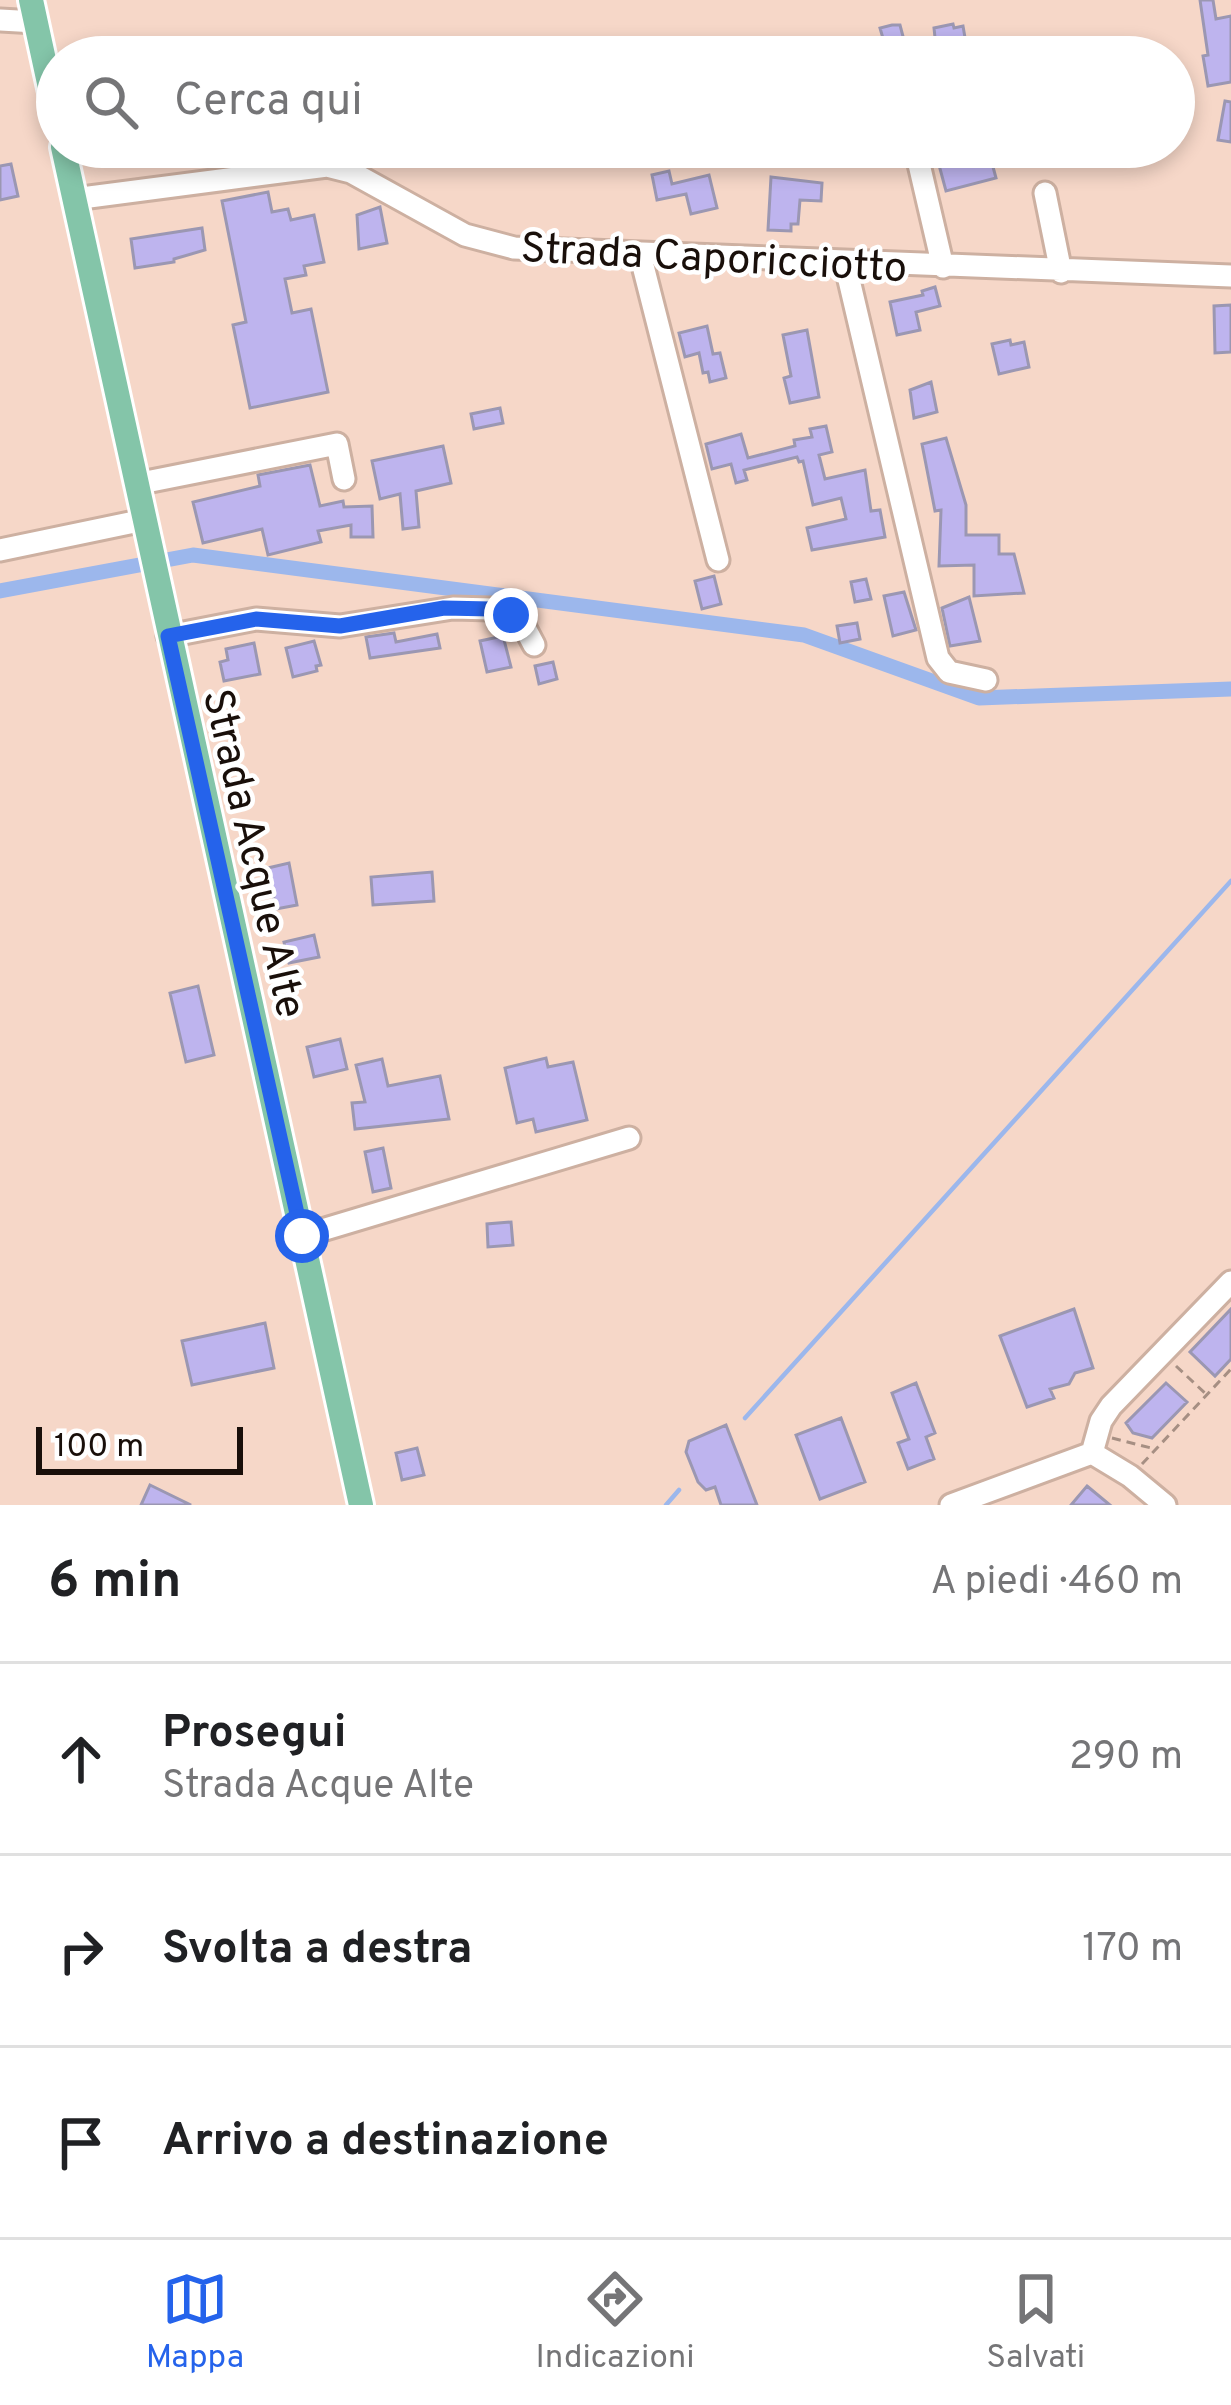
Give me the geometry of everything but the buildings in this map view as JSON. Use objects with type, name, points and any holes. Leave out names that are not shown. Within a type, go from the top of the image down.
[{"type":"main road","name":"Strada Acque Alte","points":[[67,168],[361,1505]]},
{"type":"street","points":[[0,20],[33,11]]},
{"type":"street","name":"Strada Caporicciotto","points":[[74,199],[312,168]]},
{"type":"street","name":"Strada Caporicciotto","points":[[335,168],[351,172],[436,222],[488,243],[523,249],[1231,276]]},
{"type":"street","points":[[920,168],[943,267]]},
{"type":"street","points":[[1045,193],[1061,272]]},
{"type":"street","points":[[640,254],[718,560]]},
{"type":"street","points":[[845,263],[938,658],[949,672],[986,680]]},
{"type":"street","points":[[136,484],[337,444],[344,478]]},
{"type":"street","points":[[0,550],[144,520]]},
{"type":"street","points":[[168,636],[256,619],[348,625],[458,608],[511,615],[534,645]]},
{"type":"street","points":[[302,1236],[629,1138]]},
{"type":"street","points":[[951,1505],[1094,1443],[1111,1406],[1231,1282]]},
{"type":"street","points":[[1094,1443],[1165,1505]]},
{"type":"path","points":[[1161,1353],[1207,1395]]},
{"type":"path","points":[[1130,1476],[1231,1370]]},
{"type":"path","points":[[1094,1443],[1157,1449]]},
{"type":"waterway","points":[[0,591],[193,555],[804,635],[979,698],[1231,689]]},
{"type":"waterway","points":[[745,1418],[1231,881]]},
{"type":"waterway","points":[[666,1505],[679,1490]]},
{"type":"route","points":[[302,1236],[168,636],[256,619],[340,626],[444,608],[491,609],[511,615]]}]
